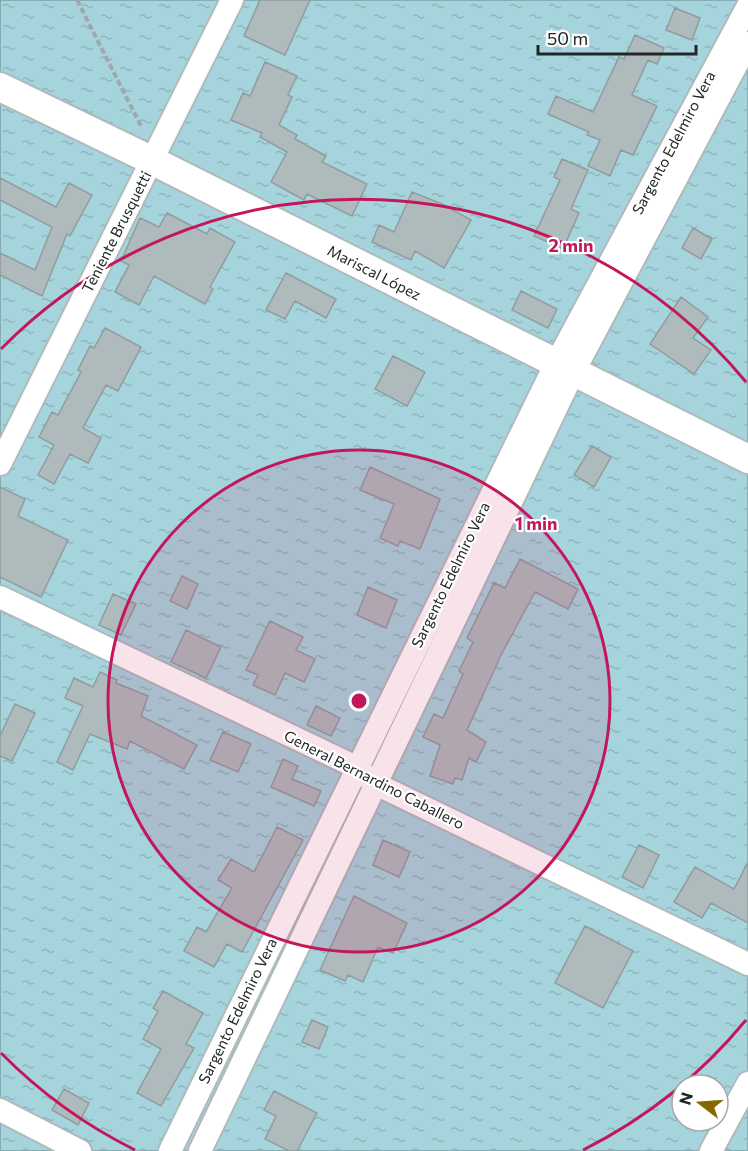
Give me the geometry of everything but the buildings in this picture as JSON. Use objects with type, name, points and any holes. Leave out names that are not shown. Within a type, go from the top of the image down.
[{"type":"main road","name":"Mariscal López","points":[[0,87],[149,148],[564,369],[748,459]]},
{"type":"street","name":"Teniente Brusquetti","points":[[0,464],[149,148],[232,0]]},
{"type":"street","name":"Sargento Edelmiro Vera","points":[[170,1151],[356,767],[564,369],[748,6]]},
{"type":"street","name":"Sargento Edelmiro Vera","points":[[200,1151],[374,783],[564,369],[748,43]]},
{"type":"street","name":"General Bernardino Caballero","points":[[0,597],[356,767],[374,783],[748,964]]},
{"type":"street","points":[[711,1151],[748,1083]]},
{"type":"street","points":[[0,1110],[80,1151]]},
{"type":"path","points":[[78,0],[149,148]]},
{"type":"water","points":[[0,0],[748,0],[748,1151],[0,1151]]}]
